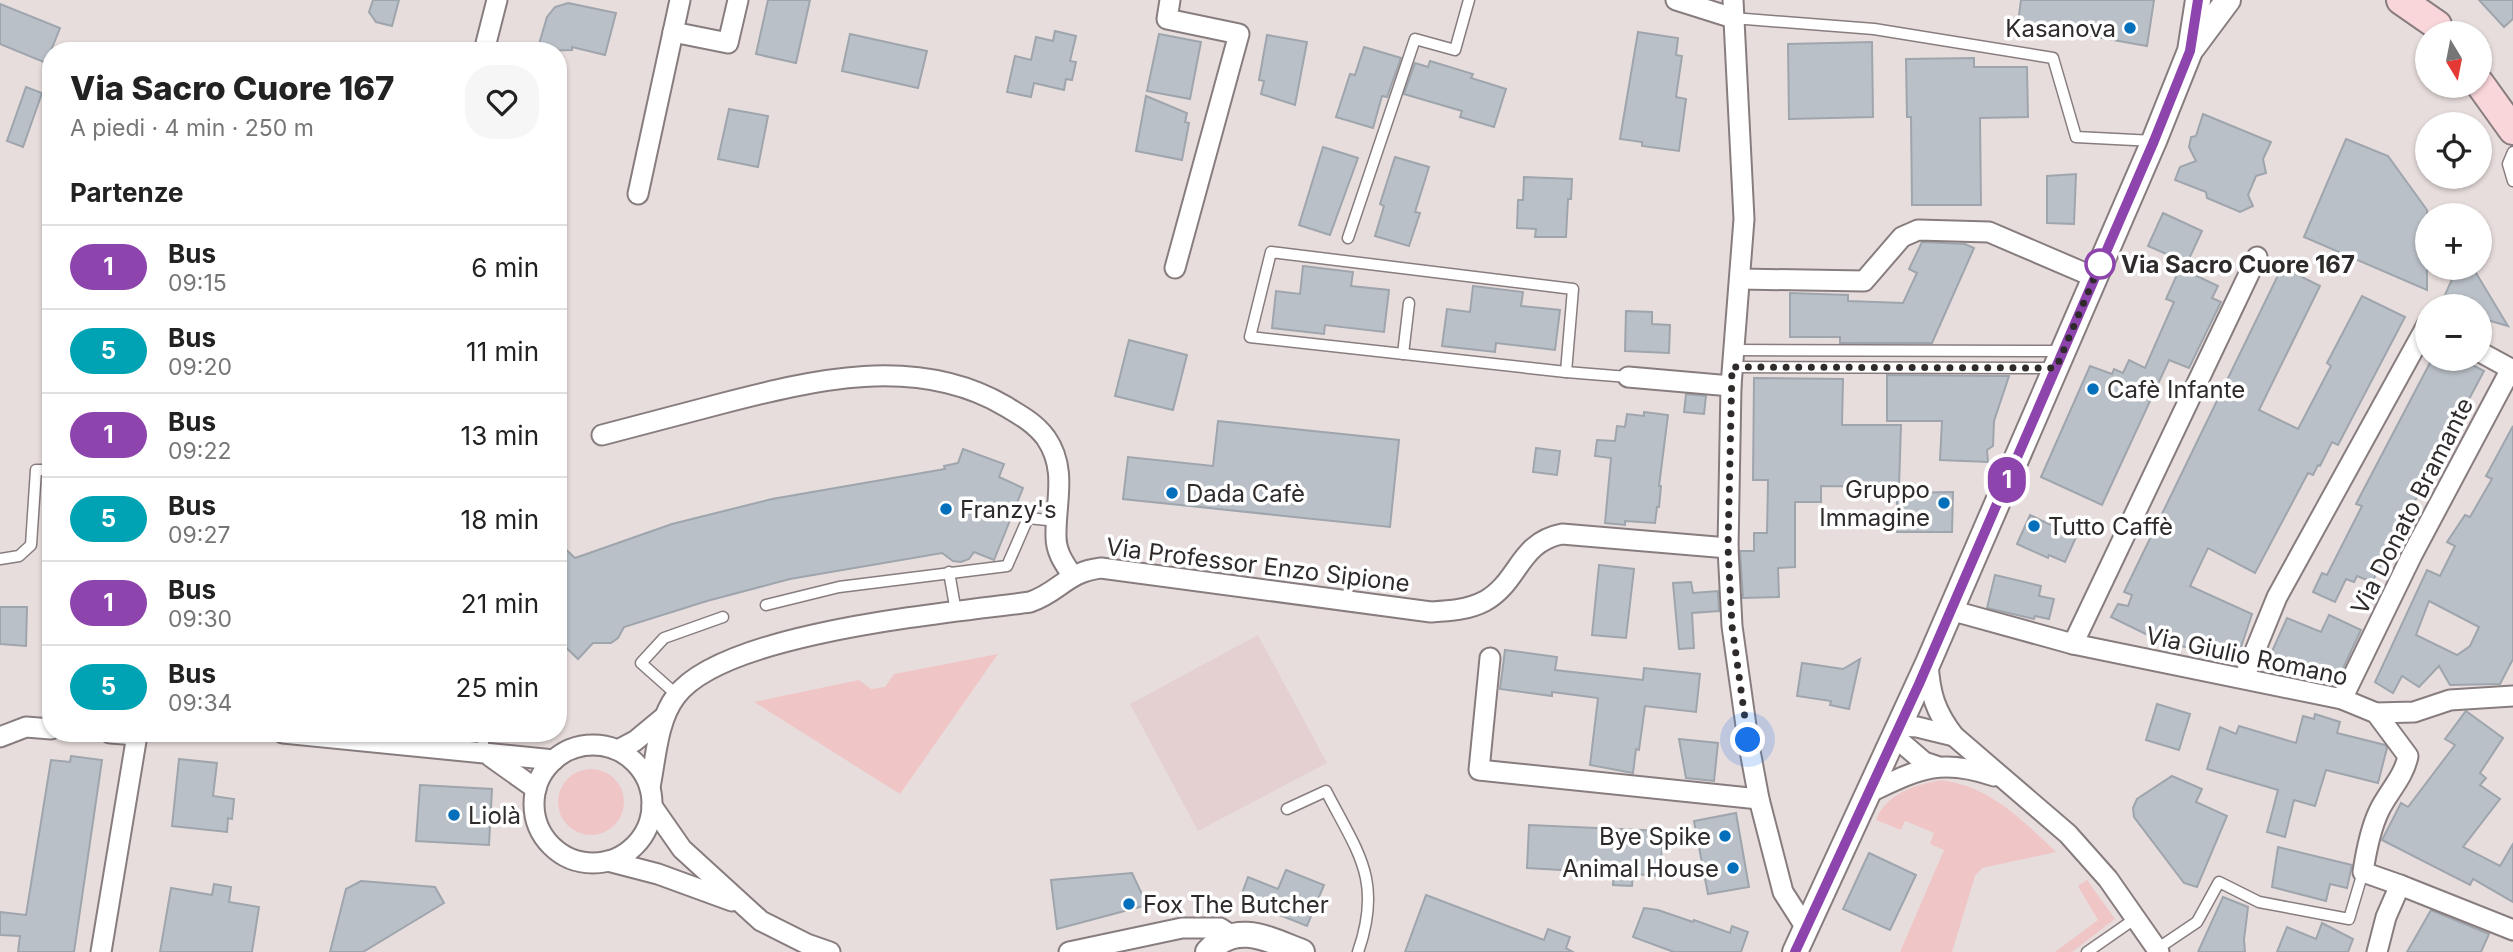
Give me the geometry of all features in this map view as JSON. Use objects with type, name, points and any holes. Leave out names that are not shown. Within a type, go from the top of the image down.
[{"type":"main road","points":[[2402,0],[2430,21]]},
{"type":"main road","points":[[2419,0],[2434,21]]},
{"type":"main road","points":[[2490,98],[2513,130]]},
{"type":"street","points":[[486,42],[497,0]]},
{"type":"street","points":[[638,194],[680,0]]},
{"type":"street","points":[[673,32],[728,43],[738,0]]},
{"type":"street","points":[[1170,0],[1167,19],[1239,34],[1175,268]]},
{"type":"street","points":[[1676,0],[1733,9],[1744,219],[1732,368],[1728,548],[1732,626],[1759,799],[1783,892],[1807,928]]},
{"type":"street","points":[[1796,952],[1928,663],[2154,141],[2190,51],[2198,0]]},
{"type":"street","points":[[2190,51],[2228,0]]},
{"type":"street","points":[[1740,279],[1864,281],[1902,237],[1918,230],[1990,232],[2094,277]]},
{"type":"street","points":[[2073,643],[2257,257]]},
{"type":"street","points":[[2244,678],[2277,597],[2415,347]]},
{"type":"street","name":"Via Donato Bramante","points":[[2342,699],[2412,555],[2511,369],[2492,359]]},
{"type":"street","points":[[1628,377],[1732,368]]},
{"type":"street","points":[[602,435],[766,392],[834,378],[884,375],[927,378],[991,398],[1031,421],[1046,439],[1056,461],[1059,485],[1056,537],[1060,556],[1072,575]]},
{"type":"street","name":"Via Professor Enzo Sipione","points":[[664,717],[677,695],[700,674],[757,650],[848,627],[1030,602],[1043,597],[1072,575],[1085,570],[1101,568],[1431,612],[1450,611],[1485,601],[1496,592],[1533,545],[1547,537],[1562,534],[1728,548]]},
{"type":"street","name":"Via Giulio Romano","points":[[1950,610],[2073,643],[2342,699],[2376,713]]},
{"type":"street","points":[[1490,658],[1479,770],[1759,799]]},
{"type":"street","points":[[1928,663],[1933,700],[1940,717],[1954,736],[2068,834],[2108,879],[2158,950]]},
{"type":"street","points":[[2376,713],[2414,712],[2449,700],[2513,696]]},
{"type":"street","points":[[2376,713],[2408,756],[2406,766],[2379,811],[2366,851],[2363,872],[2513,930]]},
{"type":"street","points":[[618,750],[635,741],[664,717]]},
{"type":"street","points":[[664,717],[651,797],[649,824],[639,840],[625,853],[591,863],[558,851],[546,839],[538,824],[534,806],[536,789],[543,773],[554,760],[573,748],[596,745],[618,750],[632,759],[643,772],[651,797],[682,849],[761,921],[807,944],[830,952]]},
{"type":"street","points":[[0,737],[26,727],[42,728]]},
{"type":"street","points":[[1897,732],[1925,729],[1954,736]]},
{"type":"street","points":[[1897,732],[1924,762],[1936,766],[1977,770],[2002,779]]},
{"type":"street","points":[[101,952],[138,742]]},
{"type":"street","points":[[370,742],[554,760]]},
{"type":"street","points":[[485,754],[536,789]]},
{"type":"street","points":[[1868,793],[1913,771],[1936,766]]},
{"type":"street","points":[[608,860],[658,874],[743,905]]},
{"type":"street","points":[[2377,952],[2386,917],[2400,886]]},
{"type":"street","points":[[1069,952],[1182,928],[1220,928],[1235,943]]},
{"type":"street","points":[[1182,928],[1201,939],[1209,951],[1257,936],[1303,952]]},
{"type":"lane","points":[[1348,238],[1415,39],[1455,50],[1469,0]]},
{"type":"lane","points":[[1733,9],[2053,58],[2076,137],[2154,141]]},
{"type":"lane","points":[[2513,152],[2508,164],[2513,181]]},
{"type":"lane","points":[[1566,372],[1573,289],[1271,251],[1250,337],[1566,372],[1628,377]]},
{"type":"lane","points":[[1403,354],[1409,303]]},
{"type":"lane","points":[[1732,368],[2060,360]]},
{"type":"lane","points":[[1732,368],[2060,360]]},
{"type":"lane","points":[[0,559],[19,556],[32,545],[36,470],[42,470]]},
{"type":"lane","points":[[766,604],[839,587],[1007,566],[1028,518],[1058,521]]},
{"type":"lane","points":[[949,572],[956,612]]},
{"type":"lane","points":[[677,695],[641,663],[664,638],[723,617]]},
{"type":"lane","points":[[484,742],[485,754]]},
{"type":"lane","points":[[1287,809],[1326,791],[1363,861],[1370,892],[1367,926],[1359,952]]},
{"type":"lane","points":[[2158,950],[2197,922],[2219,882],[2259,902],[2349,919],[2363,872]]},
{"type":"lane","points":[[2087,952],[2137,918]]},
{"type":"shaded area","points":[[1258,635],[1327,763],[1198,831],[1130,704]]},
{"type":"shaded area","points":[[998,654],[900,794],[754,702],[859,680],[871,689],[885,687],[894,674]]},
{"type":"shaded area","points":[[584,769],[598,769],[610,774],[619,783],[624,802],[622,815],[615,826],[598,835],[584,835],[572,830],[563,821],[558,809],[558,795],[563,783],[572,774]]},
{"type":"shaded area","points":[[1941,780],[1959,784],[1990,797],[2056,852],[1982,868],[1975,876],[1952,952],[1900,952],[1944,850],[1930,844],[1934,833],[1905,821],[1901,830],[1876,820],[1894,797],[1912,788]]},
{"type":"shaded area","points":[[2087,880],[2115,919],[2072,952],[2055,952],[2098,920],[2078,886]]},
{"type":"building","points":[[373,0],[399,0],[392,26],[376,22],[369,12]]},
{"type":"building","points":[[768,0],[810,0],[796,63],[756,54]]},
{"type":"building","points":[[2021,0],[2154,0],[2147,46],[2018,23]]},
{"type":"building","points":[[2479,0],[2513,0],[2513,19],[2504,27]]},
{"type":"building","points":[[568,3],[616,13],[605,55],[572,47],[572,50],[567,50],[567,42],[540,42],[547,17],[555,7]]},
{"type":"building","points":[[0,4],[60,28],[54,42],[42,42],[42,61],[0,44]]},
{"type":"building","points":[[1055,31],[1076,36],[1070,61],[1076,62],[1072,80],[1066,79],[1064,90],[1034,83],[1031,97],[1007,92],[1015,56],[1031,60],[1036,37],[1053,41]]},
{"type":"building","points":[[1638,32],[1678,38],[1676,55],[1682,56],[1676,97],[1686,99],[1679,151],[1642,146],[1642,142],[1620,139]]},
{"type":"building","points":[[850,34],[927,51],[918,88],[842,71]]},
{"type":"building","points":[[1159,34],[1201,42],[1190,99],[1147,91]]},
{"type":"building","points":[[1267,35],[1307,42],[1295,105],[1261,94],[1264,81],[1259,80]]},
{"type":"building","points":[[1872,42],[1873,117],[1789,119],[1788,44]]},
{"type":"building","points":[[1364,47],[1401,58],[1387,97],[1382,96],[1373,128],[1336,117],[1350,74],[1355,75]]},
{"type":"building","points":[[1974,58],[1974,67],[2027,67],[2028,117],[1980,118],[1981,205],[1912,205],[1911,117],[1907,117],[1906,59]]},
{"type":"building","points":[[1430,61],[1473,74],[1471,78],[1506,89],[1494,127],[1460,117],[1462,111],[1404,94],[1415,63],[1428,67]]},
{"type":"building","points":[[26,87],[42,93],[23,147],[7,141]]},
{"type":"building","points":[[1146,96],[1187,113],[1185,122],[1189,123],[1182,160],[1136,151]]},
{"type":"building","points":[[729,109],[768,116],[758,167],[718,159]]},
{"type":"building","points":[[2203,114],[2271,142],[2263,159],[2266,173],[2256,176],[2248,195],[2253,206],[2240,212],[2207,198],[2206,192],[2175,180],[2180,167],[2196,161],[2189,147],[2191,137],[2196,136]]},
{"type":"building","points":[[2346,139],[2388,156],[2422,203],[2415,203],[2415,280],[2427,280],[2427,290],[2304,237]]},
{"type":"building","points":[[1323,147],[1358,158],[1330,235],[1299,225]]},
{"type":"building","points":[[1395,157],[1429,167],[1415,212],[1420,213],[1409,246],[1375,236],[1384,206],[1380,204]]},
{"type":"building","points":[[2076,174],[2074,224],[2047,223],[2047,176]]},
{"type":"building","points":[[1524,177],[1572,179],[1566,237],[1535,237],[1536,229],[1517,228],[1518,200],[1523,200]]},
{"type":"building","points":[[2163,213],[2202,231],[2187,263],[2148,246]]},
{"type":"building","points":[[1922,242],[1965,244],[1974,248],[1932,343],[1840,343],[1840,337],[1790,337],[1790,293],[1848,295],[1848,301],[1903,303],[1917,273],[1909,269]]},
{"type":"building","points":[[1303,266],[1353,272],[1351,286],[1389,290],[1384,332],[1325,325],[1324,334],[1272,328],[1276,291],[1300,294]]},
{"type":"building","points":[[2282,267],[2320,286],[2259,410],[2298,429],[2331,366],[2327,363],[2362,296],[2405,317],[2338,445],[2332,442],[2320,466],[2318,465],[2313,475],[2308,473],[2255,573],[2208,548],[2190,586],[2252,614],[2238,656],[2211,648],[2209,652],[2162,642],[2111,617],[2118,604],[2128,606],[2132,595],[2124,592]]},
{"type":"building","points":[[2180,268],[2218,286],[2212,298],[2221,302],[2189,368],[2169,360],[2102,505],[2041,477],[2090,366],[2112,374],[2114,369],[2123,373],[2129,360],[2145,368],[2174,302],[2166,299]]},
{"type":"building","points":[[2452,280],[2480,280],[2489,294],[2445,294]]},
{"type":"building","points":[[1473,286],[1523,292],[1521,306],[1560,310],[1555,350],[1496,343],[1495,352],[1442,346],[1447,309],[1470,312]]},
{"type":"building","points":[[2492,299],[2508,326],[2492,321]]},
{"type":"building","points":[[1626,311],[1652,312],[1652,324],[1670,325],[1669,353],[1625,351]]},
{"type":"building","points":[[1129,340],[1187,355],[1173,410],[1115,396]]},
{"type":"building","points":[[2426,371],[2484,371],[2372,582],[2357,576],[2354,582],[2346,579],[2335,602],[2313,592],[2322,573],[2327,575],[2362,506],[2356,504]]},
{"type":"building","points":[[1887,375],[2009,376],[1994,421],[1993,446],[1987,450],[1988,462],[1940,460],[1942,421],[1887,421]]},
{"type":"building","points":[[1754,378],[1843,379],[1842,425],[1901,425],[1899,487],[1821,486],[1821,502],[1795,502],[1795,567],[1778,568],[1779,597],[1743,598],[1740,551],[1754,551],[1754,533],[1767,533],[1768,480],[1753,480]]},
{"type":"building","points":[[1686,394],[1706,396],[1704,414],[1684,412]]},
{"type":"building","points":[[1644,412],[1668,415],[1655,523],[1605,523],[1611,458],[1595,456],[1597,440],[1615,441],[1617,426],[1625,427],[1627,414],[1644,416]]},
{"type":"building","points":[[1218,421],[1399,440],[1390,527],[1123,499],[1128,457],[1213,466]]},
{"type":"building","points":[[2513,426],[2513,659],[2500,684],[2450,685],[2439,666],[2419,687],[2402,676],[2393,693],[2375,682],[2427,570],[2440,576],[2455,546],[2447,542],[2465,515],[2470,517],[2492,479],[2486,476]],"holes":[[[2429,601],[2479,627],[2470,646],[2457,655],[2416,635]]]},
{"type":"building","points":[[1536,448],[1560,451],[1557,475],[1533,472]]},
{"type":"building","points":[[963,449],[1004,464],[999,477],[1023,488],[994,560],[974,552],[969,559],[953,561],[942,553],[790,579],[624,627],[618,638],[611,643],[593,643],[578,659],[567,649],[567,550],[575,558],[672,524],[772,499],[945,469],[944,466],[958,463]]},
{"type":"building","points":[[1953,492],[1952,532],[1897,532],[1897,493]]},
{"type":"building","points":[[2030,515],[2076,537],[2065,562],[2049,555],[2048,558],[2017,544]]},
{"type":"building","points":[[1599,565],[1634,569],[1626,638],[1592,635]]},
{"type":"building","points":[[1995,575],[2041,586],[2039,596],[2054,599],[2049,619],[2035,616],[2034,619],[1987,608]]},
{"type":"building","points":[[1691,582],[1693,593],[1718,591],[1719,611],[1692,613],[1694,648],[1679,649],[1673,583]]},
{"type":"building","points":[[0,607],[27,607],[26,646],[0,644]]},
{"type":"building","points":[[2329,615],[2361,630],[2339,677],[2308,663],[2307,666],[2291,659],[2289,664],[2270,656],[2287,618],[2321,632]]},
{"type":"building","points":[[1505,650],[1557,657],[1555,670],[1643,680],[1644,668],[1700,674],[1696,712],[1645,706],[1633,773],[1590,765],[1598,698],[1552,692],[1552,696],[1500,689]]},
{"type":"building","points":[[1860,659],[1849,709],[1830,705],[1831,701],[1797,696],[1802,663],[1843,669]]},
{"type":"building","points":[[2157,704],[2190,714],[2179,750],[2146,740]]},
{"type":"building","points":[[2466,711],[2503,738],[2480,773],[2486,778],[2480,785],[2500,799],[2463,847],[2500,866],[2513,844],[2513,902],[2473,879],[2470,885],[2382,840],[2401,803],[2408,807],[2455,745],[2445,739]]},
{"type":"building","points":[[2315,714],[2340,722],[2337,733],[2385,745],[2387,748],[2378,783],[2326,770],[2315,806],[2294,800],[2285,837],[2267,832],[2278,790],[2207,769],[2220,727],[2236,734],[2239,726],[2296,743],[2303,716],[2314,719]]},
{"type":"building","points":[[1679,739],[1718,743],[1714,781],[1686,778]]},
{"type":"building","points":[[71,756],[102,760],[74,952],[18,952],[20,936],[0,935],[0,912],[26,915],[51,760],[70,762]]},
{"type":"building","points":[[179,759],[217,763],[213,796],[234,799],[232,819],[228,818],[227,832],[172,826]]},
{"type":"building","points":[[2172,776],[2202,789],[2196,802],[2227,816],[2197,887],[2184,883],[2134,817],[2133,808],[2137,799]]},
{"type":"building","name":"Liolà","points":[[420,785],[492,789],[489,845],[416,841]]},
{"type":"building","points":[[1736,813],[1749,887],[1708,894],[1694,821]]},
{"type":"building","points":[[1529,825],[1663,831],[1660,876],[1633,874],[1632,886],[1613,885],[1614,873],[1527,868]]},
{"type":"building","points":[[2278,847],[2352,865],[2347,888],[2330,884],[2326,901],[2272,887]]},
{"type":"building","points":[[1869,853],[1916,875],[1890,930],[1843,909]]},
{"type":"building","points":[[1286,870],[1324,885],[1307,926],[1240,899],[1248,877],[1278,889]]},
{"type":"building","points":[[1132,873],[1147,905],[1057,929],[1051,880]]},
{"type":"building","points":[[361,881],[435,887],[444,903],[363,952],[330,952],[346,889]]},
{"type":"building","points":[[214,884],[231,887],[229,902],[259,907],[252,952],[160,952],[171,888],[212,895]]},
{"type":"building","points":[[1426,895],[1544,940],[1548,929],[1570,937],[1566,948],[1573,952],[1405,952]]},
{"type":"building","points":[[2223,897],[2248,907],[2245,952],[2198,952]]},
{"type":"building","points":[[1644,908],[1693,922],[1694,920],[1730,933],[1732,926],[1748,932],[1741,952],[1674,952],[1633,937]]},
{"type":"building","points":[[2431,910],[2489,934],[2481,952],[2407,952]]},
{"type":"building","points":[[2322,923],[2353,939],[2348,952],[2277,952],[2287,927],[2316,939]]},
{"type":"bus line","name":"1","points":[[1795,952],[1919,684],[2154,141],[2190,51],[2198,0]]},
{"type":"place","name":"Kasanova","points":[[2130,28]]},
{"type":"place","name":"Via Sacro Cuore 167","points":[[2100,264]]},
{"type":"place","name":"Cafè Infante","points":[[2093,389]]},
{"type":"place","name":"Dada Cafè","points":[[1172,493]]},
{"type":"place","name":"Gruppo Immagine","points":[[1944,503]]},
{"type":"place","name":"Franzy's","points":[[946,509]]},
{"type":"place","name":"Tutto Caffè","points":[[2034,526]]},
{"type":"place","name":"Liolà","points":[[454,815]]},
{"type":"place","name":"Bye Spike","points":[[1725,836]]},
{"type":"place","name":"Animal House","points":[[1733,868]]},
{"type":"place","name":"Fox The Butcher","points":[[1129,904]]},
{"type":"route","points":[[1748,740],[1732,626],[1728,548],[1732,367],[2056,368],[2104,255],[2100,264]]}]
